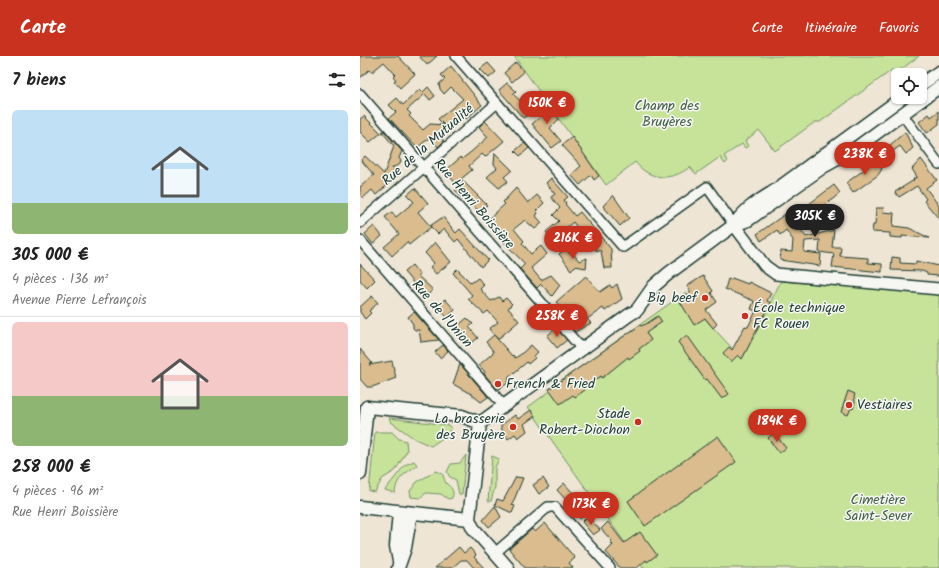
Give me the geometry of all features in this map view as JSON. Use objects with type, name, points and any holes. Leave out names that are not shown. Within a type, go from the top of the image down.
[{"type":"main road","points":[[927,80],[939,72]]},
{"type":"main road","points":[[508,568],[473,528],[469,519],[480,423],[637,310],[654,286],[669,273],[734,225],[748,220],[823,167],[852,151],[939,87]]},
{"type":"main road","points":[[734,225],[742,212],[773,192],[893,104]]},
{"type":"main road","points":[[360,474],[363,403],[462,416],[480,423]]},
{"type":"main road","points":[[360,507],[469,519]]},
{"type":"main road","points":[[399,564],[405,548],[405,512]]},
{"type":"street","points":[[456,56],[623,247],[707,187],[765,266],[776,274],[939,289]]},
{"type":"street","name":"Rue Henri Boissière","points":[[360,94],[582,350]]},
{"type":"street","name":"Rue de la Mutualité","points":[[360,224],[497,103]]},
{"type":"street","points":[[902,114],[939,164]]},
{"type":"street","name":"Rue de l'Union","points":[[360,240],[504,406]]},
{"type":"street","points":[[495,553],[548,507],[552,506],[556,507],[610,568]]},
{"type":"green space","name":"Champ des Bruyères","points":[[514,56],[919,56],[903,68],[891,68],[891,71],[820,122],[815,122],[775,151],[759,130],[745,141],[748,146],[745,148],[742,144],[724,156],[728,161],[725,164],[720,157],[696,174],[690,167],[676,175],[661,177],[647,173],[635,162],[606,185]]},
{"type":"green space","name":"Cimetière Saint-Sever","points":[[781,281],[939,294],[939,568],[643,568],[528,407],[550,391],[549,389],[686,292],[707,321],[742,359]]},
{"type":"green space","points":[[389,418],[448,425],[451,428],[447,435],[431,446],[415,439],[391,422]]},
{"type":"green space","points":[[375,432],[392,432],[399,439],[406,441],[407,451],[395,471],[382,479],[375,492],[369,491]]},
{"type":"green space","points":[[466,455],[462,494],[459,494],[456,480],[450,477],[447,472],[451,464],[460,463]]},
{"type":"green space","points":[[492,456],[499,459],[495,467],[495,487],[491,501],[488,501]]},
{"type":"green space","points":[[414,461],[417,465],[399,480],[395,493],[385,490],[405,465]]},
{"type":"green space","points":[[436,471],[442,473],[446,483],[452,489],[452,498],[448,499],[441,494],[426,493],[420,498],[411,497],[410,491],[417,482]]},
{"type":"building","points":[[360,56],[398,56],[415,74],[400,88],[394,81],[396,80],[393,76],[395,74],[384,62],[372,72],[369,70],[360,78]]},
{"type":"building","points":[[419,56],[437,56],[427,65]]},
{"type":"building","points":[[516,62],[524,72],[512,82],[504,73]]},
{"type":"building","points":[[488,63],[496,72],[489,78],[480,69]]},
{"type":"building","points":[[451,66],[482,105],[466,119],[464,117],[441,137],[444,141],[438,147],[430,137],[417,148],[389,118],[396,112],[389,105],[397,98],[403,105],[420,89],[423,92],[428,87],[435,96],[430,100],[425,94],[407,110],[411,114],[409,116],[423,130],[430,124],[444,125],[438,119],[463,99],[451,87],[444,94],[440,89],[439,84],[445,79],[441,75]]},
{"type":"building","points":[[507,83],[516,91],[513,94],[527,107],[524,110],[528,115],[523,118],[499,90]]},
{"type":"building","points":[[545,99],[559,119],[550,128],[561,141],[552,148],[532,124],[546,112],[540,104]]},
{"type":"building","points":[[939,111],[939,124],[927,133],[919,122],[929,114],[931,117]]},
{"type":"building","points":[[364,116],[381,133],[370,142],[360,132],[360,119]]},
{"type":"building","points":[[485,121],[504,141],[485,157],[482,154],[469,166],[472,170],[461,179],[487,205],[479,212],[465,196],[463,199],[455,190],[459,187],[445,171],[461,157],[462,159],[471,152],[488,137],[479,127]]},
{"type":"building","points":[[384,131],[402,151],[399,158],[401,161],[400,164],[392,168],[399,175],[376,195],[372,190],[363,198],[360,195],[360,187],[374,175],[361,160],[365,156],[384,174],[394,146],[382,132]]},
{"type":"building","points":[[905,132],[913,148],[906,154],[900,146],[893,151],[889,146]]},
{"type":"building","points":[[572,137],[599,176],[594,180],[591,175],[580,185],[571,175],[581,166],[562,145]]},
{"type":"building","points":[[524,143],[529,148],[520,156],[515,151]]},
{"type":"building","points":[[495,153],[512,170],[504,177],[508,181],[499,188],[487,177],[497,168],[494,164]]},
{"type":"building","points":[[874,157],[882,169],[878,175],[853,193],[846,183],[869,166],[867,162]]},
{"type":"building","points":[[921,159],[937,180],[926,188],[939,206],[939,219],[924,201],[926,199],[917,186],[899,197],[895,192],[917,177],[912,169]]},
{"type":"building","points":[[551,178],[568,197],[564,200],[566,203],[565,204],[575,216],[580,212],[611,249],[612,268],[604,268],[601,251],[595,250],[596,247],[588,239],[587,241],[573,222],[559,234],[556,232],[550,237],[546,232],[559,221],[553,215],[560,208],[551,197],[555,194],[546,183]]},
{"type":"building","points":[[834,185],[840,193],[799,227],[806,237],[834,230],[832,247],[841,247],[840,256],[868,258],[868,263],[882,264],[882,272],[832,267],[834,254],[819,252],[820,240],[805,241],[804,252],[821,254],[820,266],[780,260],[781,251],[792,252],[793,240],[786,230],[780,235],[777,230],[761,241],[757,234],[788,212],[792,217]]},
{"type":"building","points":[[415,188],[428,203],[418,212],[431,227],[409,245],[407,242],[392,256],[384,247],[399,234],[385,217],[392,212],[396,217],[414,202],[407,195]]},
{"type":"building","points":[[516,188],[528,203],[537,195],[544,203],[536,211],[538,213],[536,216],[542,223],[535,229],[525,220],[514,229],[524,241],[522,243],[531,254],[541,246],[547,254],[531,268],[541,280],[551,275],[560,285],[552,296],[541,284],[537,288],[520,269],[525,264],[498,236],[502,232],[490,218],[505,204],[503,202]]},
{"type":"building","points":[[613,195],[629,218],[620,226],[603,206]]},
{"type":"building","points":[[876,208],[884,208],[883,212],[894,213],[893,226],[909,228],[929,238],[902,236],[902,238],[890,237],[890,233],[872,232],[873,225],[875,225]]},
{"type":"building","points":[[443,217],[456,233],[460,229],[488,260],[481,267],[458,239],[455,242],[444,229],[438,234],[430,226]]},
{"type":"building","points":[[374,226],[382,236],[373,244],[365,234]]},
{"type":"building","points":[[435,242],[451,262],[436,274],[430,267],[434,263],[425,253]]},
{"type":"building","points":[[565,249],[570,254],[572,252],[579,261],[587,258],[586,268],[575,266],[571,270],[559,254]]},
{"type":"building","points":[[892,257],[900,258],[900,263],[916,264],[916,261],[939,266],[939,276],[927,275],[927,273],[922,271],[891,270]]},
{"type":"building","points":[[360,264],[375,280],[367,288],[360,280]]},
{"type":"building","points":[[412,265],[420,275],[418,276],[433,290],[425,297],[404,272]]},
{"type":"building","points":[[457,269],[471,283],[478,278],[484,285],[480,289],[491,301],[499,297],[502,301],[506,298],[512,304],[508,308],[519,321],[498,339],[489,329],[498,322],[488,311],[484,314],[468,299],[472,295],[453,273]]},
{"type":"building","points":[[586,276],[600,292],[610,285],[612,288],[617,284],[622,299],[605,311],[603,308],[587,319],[591,323],[575,332],[566,322],[568,320],[565,316],[567,314],[556,302]]},
{"type":"building","points":[[703,276],[713,291],[711,293],[717,302],[706,310],[717,324],[713,328],[705,318],[694,325],[679,300],[691,292],[687,286]]},
{"type":"building","points":[[732,278],[748,284],[749,282],[771,293],[767,301],[771,303],[742,359],[738,355],[731,362],[723,353],[729,347],[732,350],[745,326],[748,327],[756,311],[751,309],[754,301],[725,289],[728,279],[731,280]]},
{"type":"building","points":[[372,296],[378,303],[369,311],[371,313],[365,319],[360,312],[360,307]]},
{"type":"building","points":[[445,299],[455,310],[447,317],[437,306]]},
{"type":"building","points":[[414,312],[439,340],[421,342],[419,330],[415,330],[413,328],[413,324],[408,317]]},
{"type":"building","points":[[658,316],[662,322],[646,333],[651,340],[639,349],[640,351],[629,359],[628,357],[602,378],[601,376],[584,388],[585,390],[575,397],[573,395],[560,404],[549,389],[640,325],[646,324]]},
{"type":"building","points":[[467,318],[473,324],[469,327],[478,338],[468,346],[453,330]]},
{"type":"building","points":[[556,328],[567,340],[557,348],[547,336]]},
{"type":"building","points":[[494,335],[515,358],[531,345],[538,352],[534,356],[535,358],[528,364],[527,362],[509,377],[508,383],[499,389],[497,389],[484,374],[485,372],[479,365],[494,352],[486,342]]},
{"type":"building","points":[[687,335],[729,394],[722,399],[707,379],[705,380],[678,342]]},
{"type":"building","points":[[443,345],[448,351],[440,358],[435,352]]},
{"type":"building","points":[[360,349],[372,363],[369,365],[392,361],[396,378],[372,387],[367,387],[360,379]]},
{"type":"building","points":[[460,364],[488,397],[481,402],[470,393],[453,384]]},
{"type":"building","name":"Vestiaires","points":[[848,391],[855,394],[855,402],[853,409],[851,408],[848,415],[841,412]]},
{"type":"building","name":"La brasserie des Bruyère","points":[[531,410],[535,416],[524,424],[527,431],[518,438],[515,434],[508,439],[501,428],[501,425],[515,415],[518,419]]},
{"type":"building","points":[[774,433],[786,448],[779,453],[768,438]]},
{"type":"building","points":[[718,436],[736,462],[645,526],[628,501]]},
{"type":"building","points":[[516,477],[523,478],[512,505],[515,506],[512,513],[495,505],[497,499],[503,501]]},
{"type":"building","points":[[543,478],[549,487],[539,494],[533,485]]},
{"type":"building","points":[[564,483],[573,493],[566,500],[557,490]]},
{"type":"building","points":[[579,503],[583,503],[588,508],[586,510],[588,512],[580,519],[580,513],[576,508]]},
{"type":"building","points":[[495,506],[501,517],[489,527],[483,520]]},
{"type":"building","points":[[588,516],[600,530],[593,535],[582,522]]},
{"type":"building","points":[[608,522],[624,543],[640,532],[657,555],[647,562],[646,560],[637,568],[620,568],[606,552],[613,545],[610,542],[612,541],[601,529]]},
{"type":"building","points":[[545,523],[575,558],[569,563],[573,568],[525,568],[509,549],[532,529],[535,532]]},
{"type":"building","points":[[459,547],[464,553],[470,548],[476,555],[474,557],[484,568],[474,568],[467,560],[461,560],[452,568],[435,568]]},
{"type":"place","name":"Big beef","points":[[705,298]]},
{"type":"place","name":"École technique FC Rouen","points":[[745,316]]},
{"type":"place","name":"French & Fried","points":[[498,384]]},
{"type":"place","name":"Vestiaires","points":[[849,405]]},
{"type":"place","name":"Stade Robert-Diochon","points":[[638,422]]},
{"type":"place","name":"La brasserie des Bruyère","points":[[513,427]]}]
